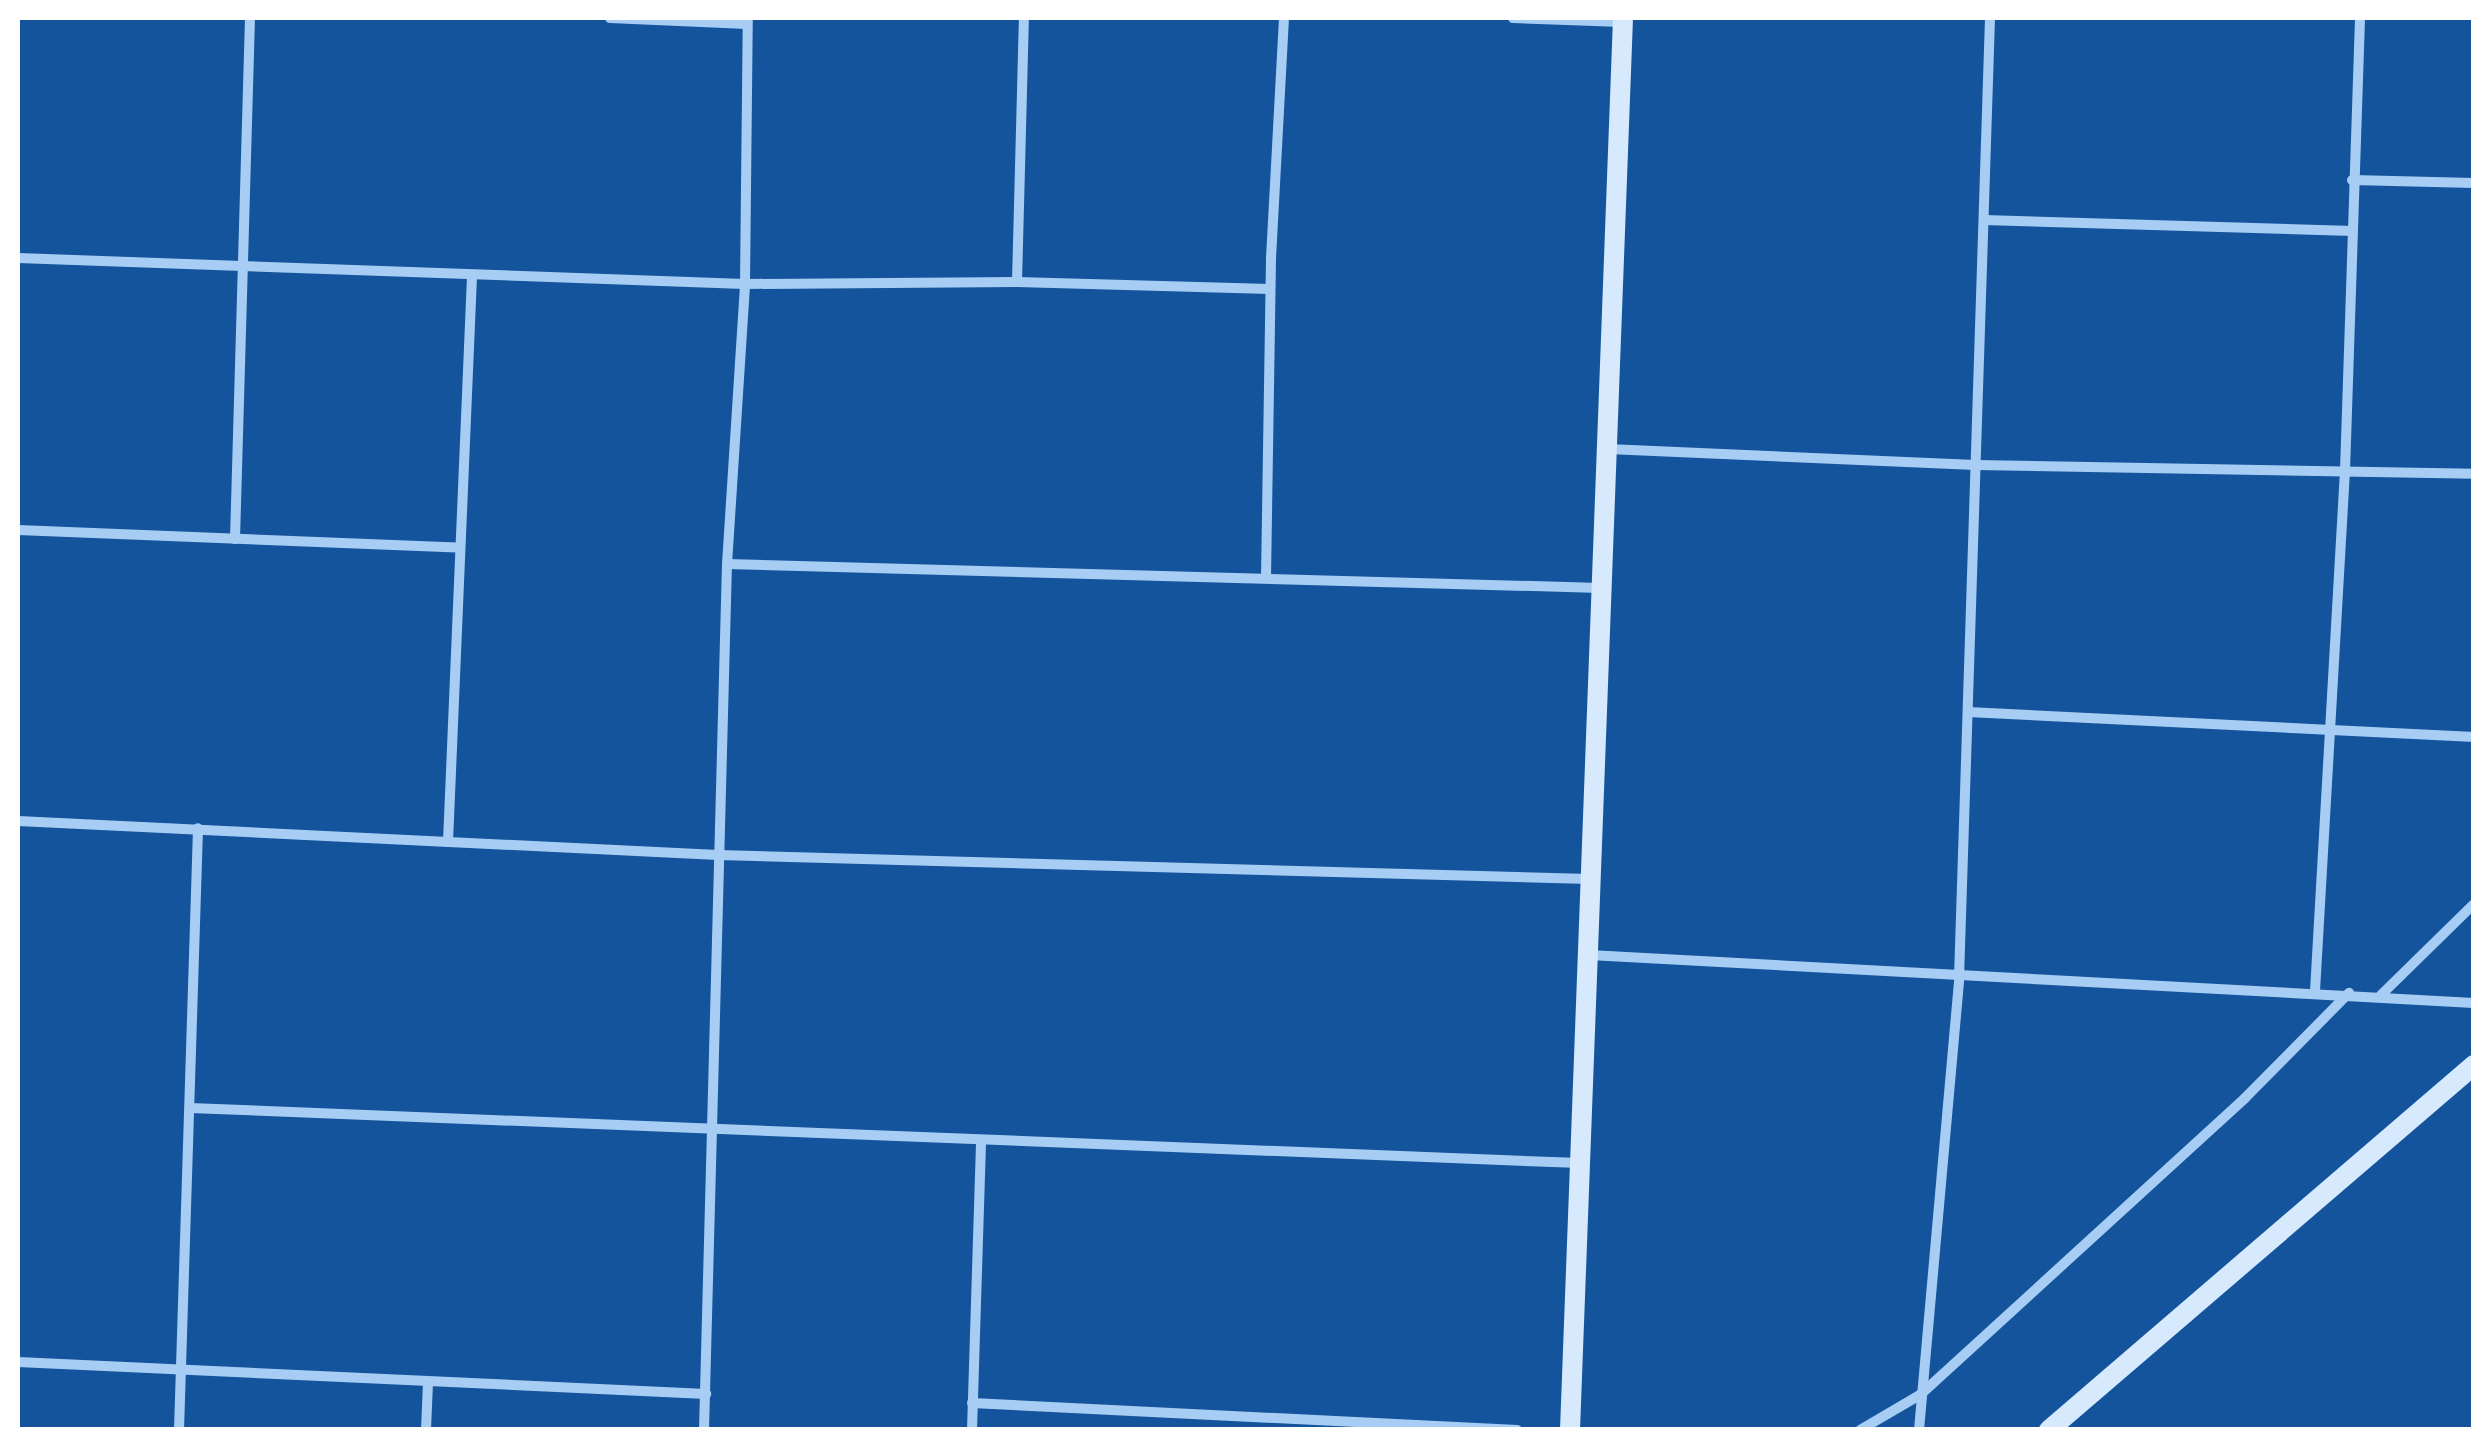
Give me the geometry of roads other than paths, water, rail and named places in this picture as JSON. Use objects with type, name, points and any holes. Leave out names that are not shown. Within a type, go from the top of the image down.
[{"type":"main road","points":[[1570,1430],[1622,20]]},
{"type":"main road","points":[[2049,1430],[2474,1065]]},
{"type":"street","points":[[235,539],[250,18]]},
{"type":"street","points":[[610,18],[747,21],[745,284],[728,564],[704,1430]]},
{"type":"street","points":[[1017,282],[1024,18]]},
{"type":"street","points":[[1266,578],[1270,288],[1284,18]]},
{"type":"street","points":[[1513,18],[1622,20]]},
{"type":"street","points":[[1918,1430],[1959,978],[1990,18]]},
{"type":"street","points":[[2315,991],[2344,471],[2360,18]]},
{"type":"street","points":[[2352,180],[2474,183]]},
{"type":"street","points":[[1984,220],[2353,231]]},
{"type":"street","points":[[18,258],[745,284],[1017,282],[1270,288]]},
{"type":"street","points":[[448,842],[457,548],[472,277]]},
{"type":"street","points":[[1608,449],[1976,465],[2474,474]]},
{"type":"street","points":[[18,530],[457,548]]},
{"type":"street","points":[[728,564],[1604,588]]},
{"type":"street","points":[[1968,712],[2329,734],[2474,738]]},
{"type":"street","points":[[18,821],[718,855],[1592,880]]},
{"type":"street","points":[[179,1430],[198,828]]},
{"type":"street","points":[[2381,995],[2474,904]]},
{"type":"street","points":[[1589,955],[1959,978],[2315,991],[2474,1003]]},
{"type":"street","points":[[1860,1430],[1920,1395],[2245,1098],[2348,993]]},
{"type":"street","points":[[190,1108],[981,1144],[1581,1163]]},
{"type":"street","points":[[972,1430],[981,1144]]},
{"type":"street","points":[[18,1362],[706,1394]]},
{"type":"street","points":[[426,1430],[428,1382]]},
{"type":"street","points":[[972,1402],[1517,1430]]},
{"type":"street","points":[[1224,1416],[1224,1430]]}]
